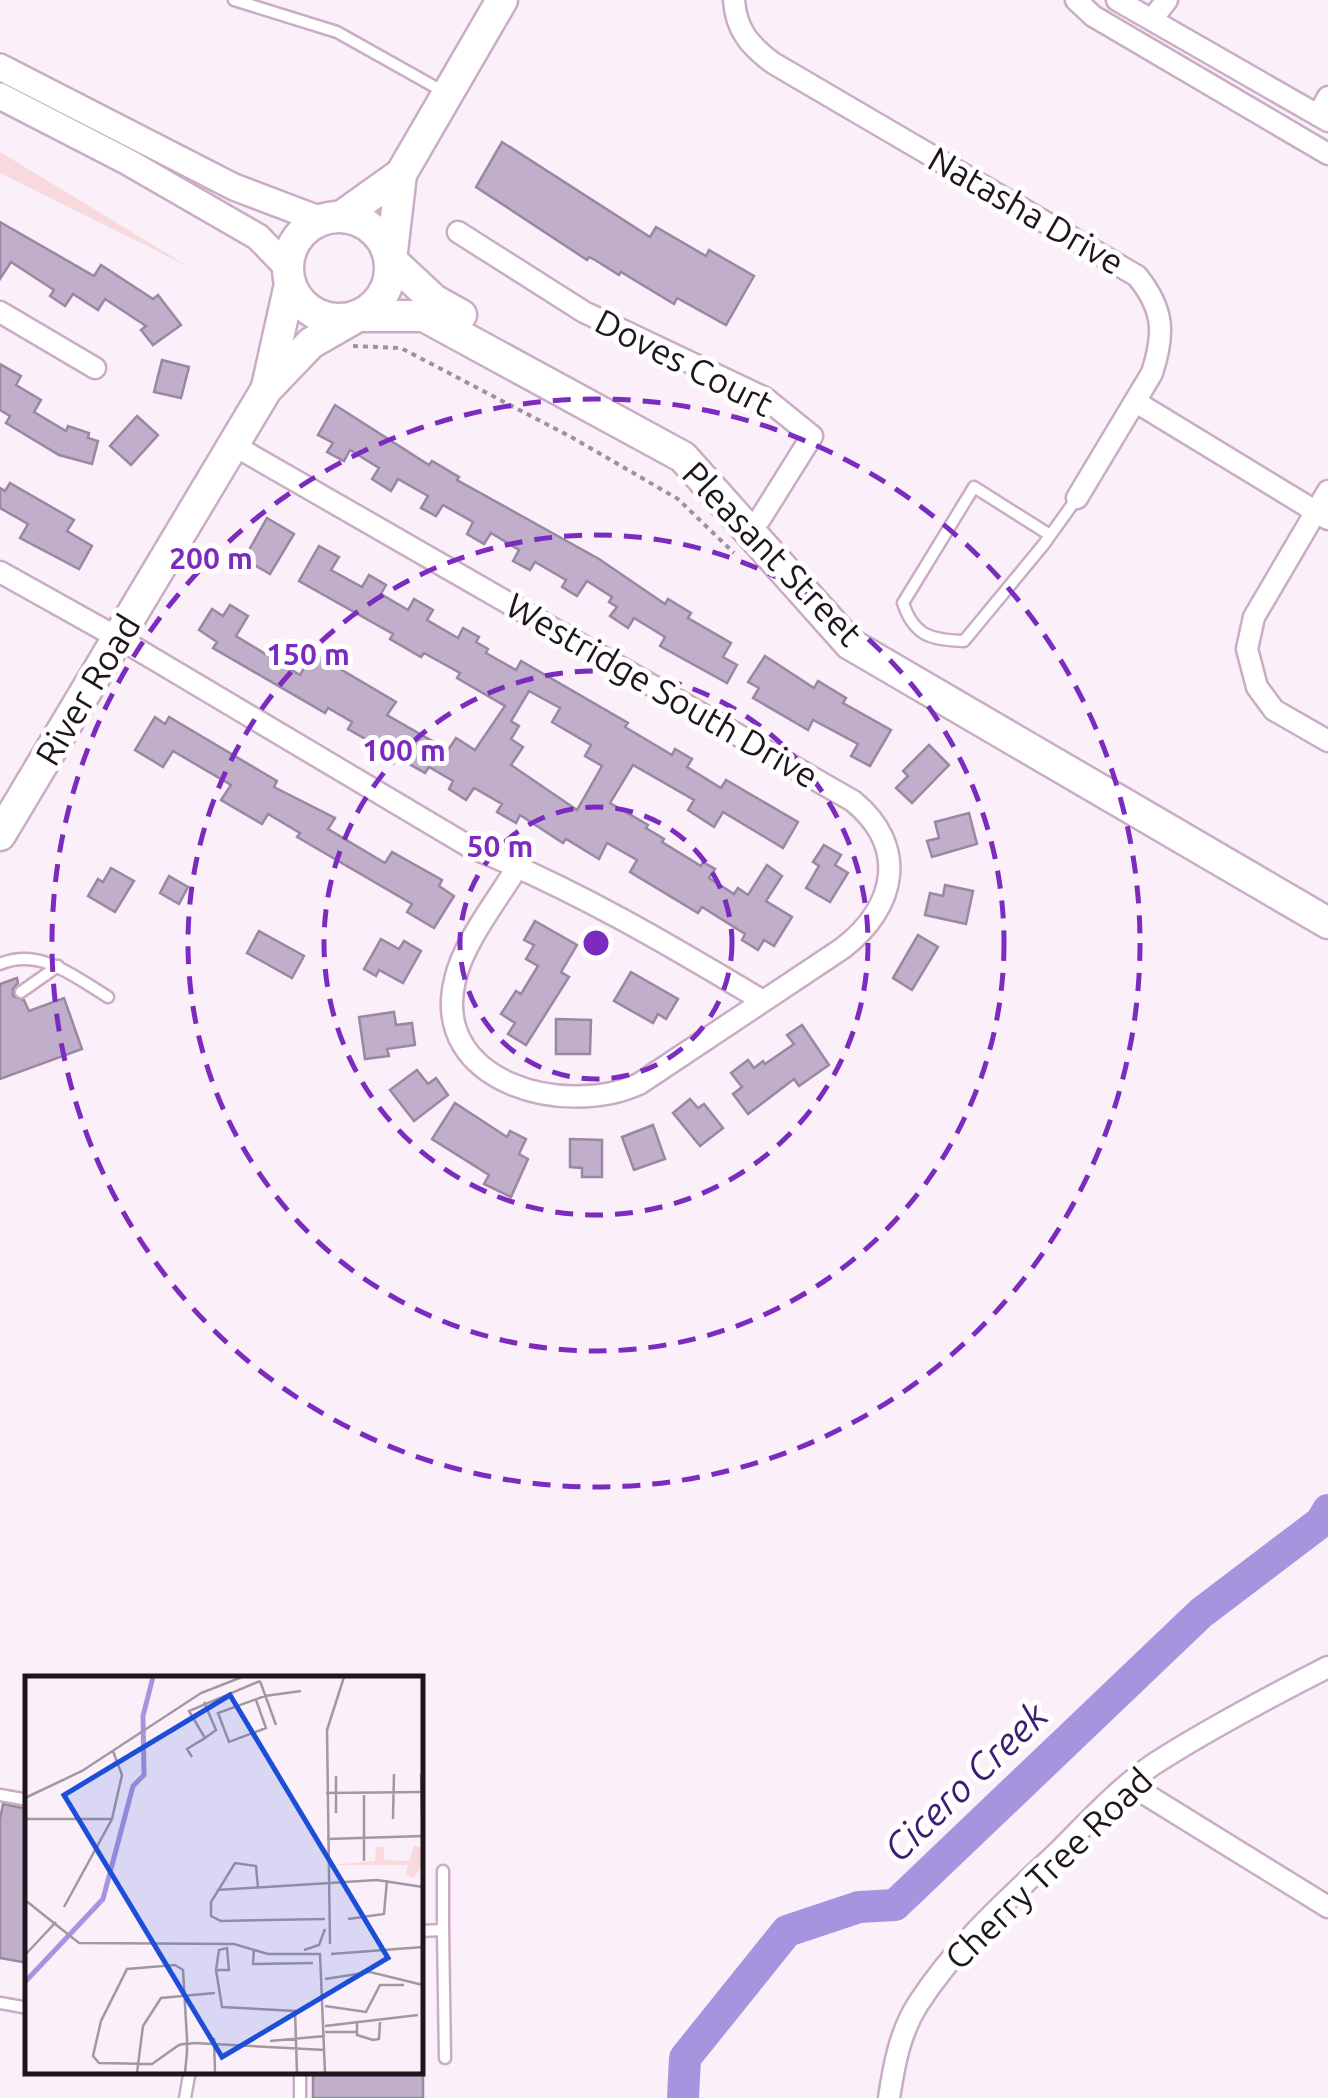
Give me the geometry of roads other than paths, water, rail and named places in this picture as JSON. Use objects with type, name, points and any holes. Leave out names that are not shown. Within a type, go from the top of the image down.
[{"type":"main road","points":[[401,174],[298,236],[290,251],[289,276],[298,298],[310,310],[341,320],[373,307],[384,294],[390,277],[401,174],[502,0]]},
{"type":"main road","points":[[331,218],[359,220],[374,229],[385,243],[390,260]]},
{"type":"main road","name":"Pleasant Street","points":[[390,260],[434,300],[694,443],[850,644],[1328,923]]},
{"type":"main road","name":"River Road","points":[[266,390],[289,276]]},
{"type":"main road","name":"River Road","points":[[0,835],[266,390],[311,343],[358,316]]},
{"type":"main road","name":"Pleasant Street","points":[[358,316],[424,316],[683,457],[856,626],[1328,902]]},
{"type":"street","name":"Natasha Drive","points":[[734,0],[735,16],[743,35],[773,64],[1137,276],[1152,294],[1161,330],[1160,350],[1152,373],[1076,498]]},
{"type":"street","points":[[1076,0],[1093,16],[1328,154]]},
{"type":"street","points":[[1117,0],[1325,111]]},
{"type":"street","points":[[1152,19],[1166,0]]},
{"type":"street","points":[[0,67],[234,187],[331,218]]},
{"type":"street","points":[[0,96],[128,162],[258,236],[289,276]]},
{"type":"street","name":"Doves Court","points":[[458,232],[584,312],[765,398],[812,436],[753,523]]},
{"type":"street","points":[[0,312],[95,368]]},
{"type":"street","points":[[1136,402],[1322,516]]},
{"type":"street","name":"Westridge South Drive","points":[[236,446],[853,801],[870,814],[881,831],[890,868],[888,887],[875,917],[843,948],[639,1084],[620,1093],[564,1096],[517,1088],[482,1067],[466,1048],[452,1005],[454,980],[462,959],[518,866]]},
{"type":"street","points":[[1328,490],[1322,516],[1254,617],[1247,649],[1257,688],[1274,710],[1328,741]]},
{"type":"street","points":[[0,572],[120,638],[470,847],[628,920],[763,1001]]},
{"type":"street","name":"Cherry Tree Road","points":[[889,2098],[908,2022],[949,1961],[973,1934],[1151,1766],[1246,1709],[1328,1667]]},
{"type":"street","points":[[1129,1784],[1328,1907]]},
{"type":"lane","points":[[234,0],[337,32],[445,93]]},
{"type":"lane","points":[[1136,42],[1152,19]]},
{"type":"lane","points":[[1304,140],[1325,111]]},
{"type":"lane","points":[[1050,535],[974,488],[904,603],[910,623],[935,640],[964,640],[1050,535],[1076,498]]},
{"type":"lane","points":[[0,964],[28,956],[58,966],[108,998]]},
{"type":"lane","points":[[22,992],[58,966]]},
{"type":"lane","points":[[0,1795],[25,1799]]},
{"type":"lane","points":[[443,1870],[445,2058]]},
{"type":"lane","points":[[422,1931],[444,1930]]},
{"type":"lane","points":[[0,2003],[25,2007]]},
{"type":"lane","points":[[185,2098],[189,2073]]},
{"type":"waterway","name":"Cicero Creek","points":[[683,2098],[685,2058],[787,1931],[859,1907],[895,1905],[1201,1613],[1321,1522],[1328,1510]]}]
